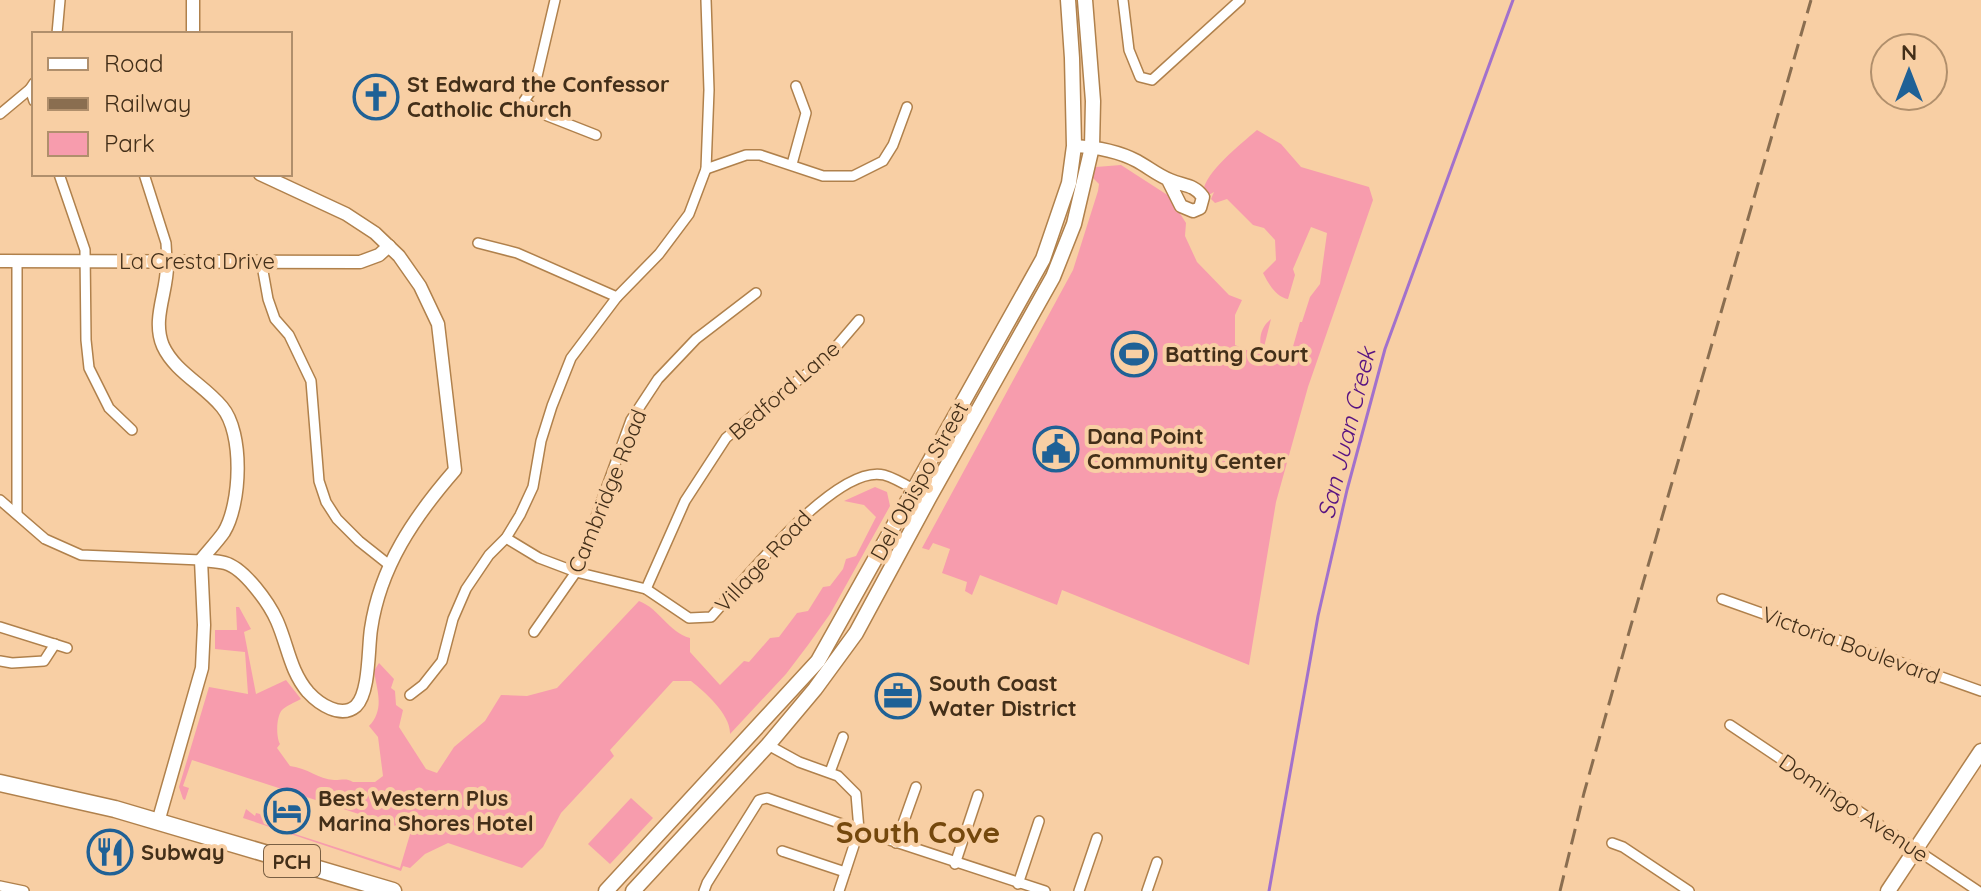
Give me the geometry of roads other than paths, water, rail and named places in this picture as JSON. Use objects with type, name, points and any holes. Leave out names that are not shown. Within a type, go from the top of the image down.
[{"type":"highway","name":"PCH","points":[[0,783],[73,798],[393,891]]},
{"type":"main road","name":"Del Obispo Street","points":[[606,891],[818,661],[1043,259],[1069,183],[1074,146],[1068,0]]},
{"type":"main road","name":"Del Obispo Street","points":[[633,891],[768,745],[856,633],[1053,277],[1077,215],[1092,147],[1092,87],[1085,0]]},
{"type":"main road","points":[[1888,891],[1981,751]]},
{"type":"street","points":[[57,32],[60,0]]},
{"type":"street","points":[[193,0],[193,32]]},
{"type":"street","points":[[555,0],[535,85],[524,101],[540,113],[596,135]]},
{"type":"street","points":[[410,695],[423,685],[442,661],[453,619],[466,589],[489,555],[506,538],[533,487],[545,429],[571,358],[617,297],[659,254],[689,214],[706,169],[709,90],[706,0]]},
{"type":"street","points":[[1123,0],[1129,50],[1140,77],[1152,80],[1240,0]]},
{"type":"street","points":[[0,114],[32,86]]},
{"type":"street","points":[[792,164],[806,113],[796,86]]},
{"type":"street","points":[[706,169],[746,155],[760,155],[823,176],[853,176],[883,161],[893,145],[907,107]]},
{"type":"street","points":[[1074,146],[1092,147],[1134,159],[1168,180]]},
{"type":"street","points":[[60,176],[85,250],[89,368],[109,408],[132,430]]},
{"type":"street","points":[[145,176],[166,243],[168,273],[159,317],[162,343],[174,364],[201,384],[226,411],[236,440],[237,486],[226,529],[201,560],[202,668],[158,822]]},
{"type":"street","points":[[0,500],[45,539],[81,555],[227,564],[252,583],[276,619],[294,673],[310,695],[331,710],[346,711],[356,705],[364,691],[374,612],[388,564],[424,506],[455,470],[438,324],[420,286],[389,246],[346,214],[264,176]]},
{"type":"street","points":[[478,243],[517,253],[617,297]]},
{"type":"street","name":"La Cresta Drive","points":[[0,261],[360,262],[379,255],[389,246]]},
{"type":"street","points":[[261,260],[275,319],[289,335],[311,381],[319,481],[326,502],[337,519],[359,541],[388,564]]},
{"type":"street","points":[[17,261],[17,513]]},
{"type":"street","name":"Cambridge Road","points":[[534,632],[576,572],[631,420],[658,379],[696,339],[756,293]]},
{"type":"street","name":"Bedford Lane","points":[[646,589],[685,501],[726,438],[823,362],[859,320]]},
{"type":"street","name":"Village Road","points":[[506,538],[539,558],[576,572],[646,589],[689,618],[711,617],[820,501],[869,474],[885,475],[929,498]]},
{"type":"street","name":"Victoria Boulevard","points":[[1722,599],[1981,691]]},
{"type":"street","points":[[0,627],[67,648]]},
{"type":"street","points":[[0,661],[44,661],[55,644]]},
{"type":"street","name":"Domingo Avenue","points":[[1730,725],[1978,891]]},
{"type":"street","points":[[830,772],[843,737]]},
{"type":"street","points":[[768,745],[799,762],[838,776],[856,794],[859,830],[839,891]]},
{"type":"street","points":[[896,843],[916,787]]},
{"type":"street","points":[[955,864],[978,795]]},
{"type":"street","points":[[704,891],[759,800],[767,798],[955,864],[1045,891]]},
{"type":"street","points":[[1018,884],[1039,821]]},
{"type":"street","points":[[1079,891],[1097,838]]},
{"type":"street","points":[[1612,843],[1623,847],[1689,891]]},
{"type":"street","points":[[782,851],[845,872]]},
{"type":"street","points":[[1147,891],[1157,862]]},
{"type":"street","points":[[0,886],[24,891]]},
{"type":"waterway","name":"San Juan Creek","points":[[1269,891],[1318,616],[1347,490],[1385,349],[1513,0]]},
{"type":"railway","points":[[1560,891],[1635,611],[1811,0]]},
{"type":"place","name":"St Edward the Confessor Catholic Church","points":[[376,97]]},
{"type":"place","name":"Batting Court","points":[[1134,354]]},
{"type":"place","name":"Dana Point Community Center","points":[[1056,449]]},
{"type":"place","name":"South Coast Water District","points":[[898,696]]},
{"type":"place","name":"Best Western Plus Marina Shores Hotel","points":[[287,811]]},
{"type":"place","name":"Subway","points":[[110,852]]},
{"type":"district","name":"South Cove","points":[[918,832]]}]
